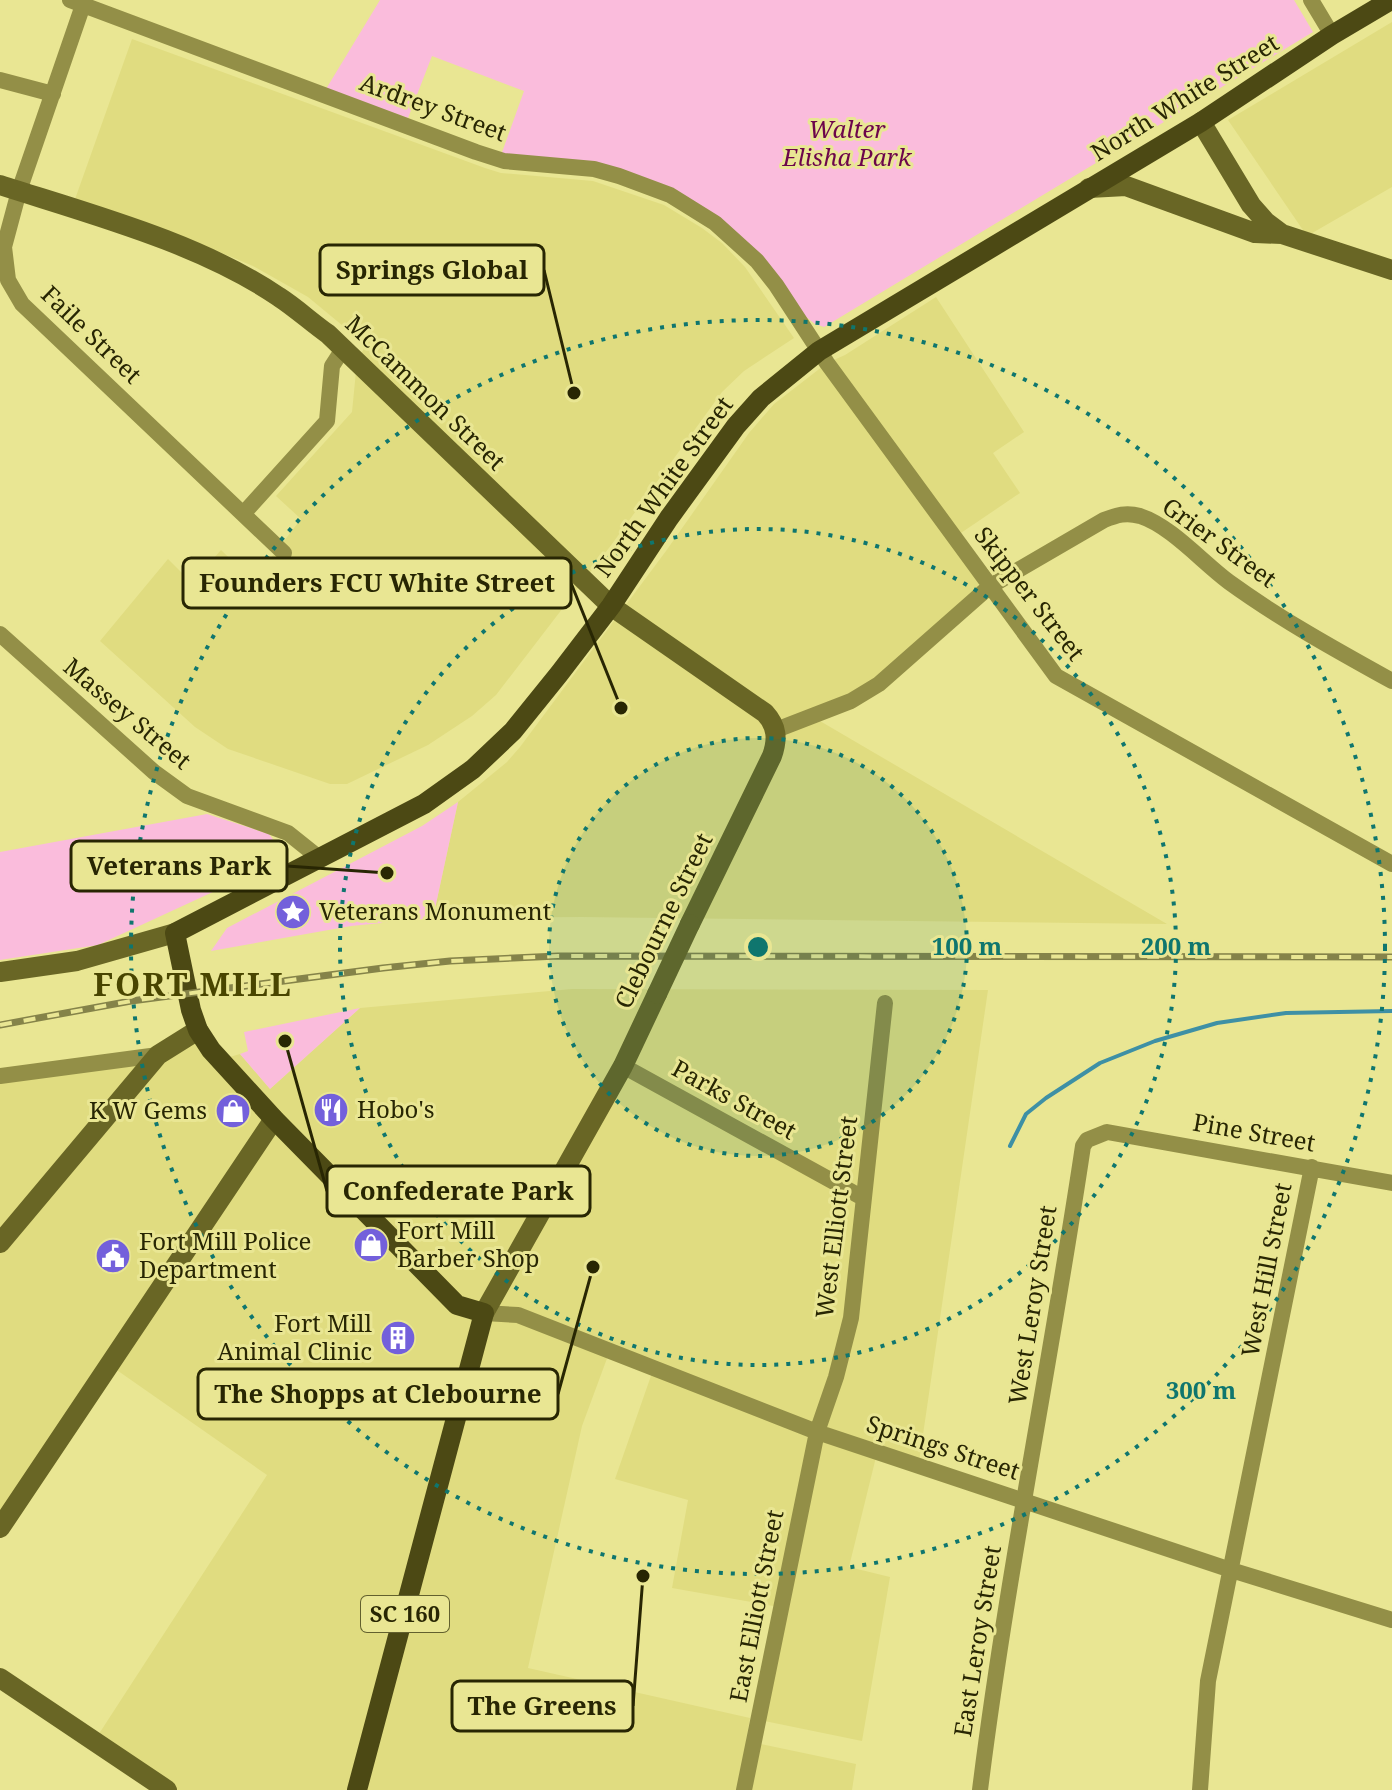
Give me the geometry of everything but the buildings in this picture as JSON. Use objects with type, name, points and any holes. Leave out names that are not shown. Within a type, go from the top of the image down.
[{"type":"main road","name":"North White Street","points":[[175,933],[424,804],[473,769],[513,731],[611,606],[669,518],[736,426],[761,398],[819,351],[1201,122],[1332,35],[1391,0]]},
{"type":"main road","points":[[175,933],[191,1010],[198,1030],[211,1050],[274,1119],[457,1305],[484,1313]]},
{"type":"main road","name":"SC 160","points":[[357,1790],[484,1313]]},
{"type":"street","points":[[1311,0],[1332,35]]},
{"type":"street","name":"Faile Street","points":[[77,3],[53,94],[10,188],[4,247],[8,280],[22,304],[284,553]]},
{"type":"street","name":"Ardrey Street","points":[[77,3],[476,152],[504,161],[594,169],[670,195],[715,223],[757,261],[819,351]]},
{"type":"street","points":[[0,80],[53,94]]},
{"type":"street","points":[[1201,122],[1251,205],[1282,234]]},
{"type":"street","points":[[1089,188],[1126,186],[1255,233],[1282,234],[1392,270]]},
{"type":"street","name":"McCammon Street","points":[[10,188],[166,241],[218,263],[278,296],[343,349],[611,606]]},
{"type":"street","points":[[243,514],[327,421],[332,366],[343,349]]},
{"type":"street","name":"Skipper Street","points":[[819,351],[1056,676],[1392,864]]},
{"type":"street","name":"Grier Street","points":[[776,730],[851,701],[879,684],[989,587],[1104,520],[1124,513],[1141,516],[1160,526],[1228,581],[1298,628],[1392,681]]},
{"type":"street","points":[[611,606],[765,713],[776,730]]},
{"type":"street","name":"Massey Street","points":[[0,634],[154,772],[187,796],[288,833],[318,857]]},
{"type":"street","name":"Clebourne Street","points":[[484,1313],[623,1066],[772,756],[777,743],[776,730]]},
{"type":"street","points":[[0,972],[77,961],[175,933]]},
{"type":"street","name":"West Elliott Street","points":[[817,1432],[836,1377],[851,1318],[885,1003]]},
{"type":"street","points":[[0,1243],[158,1055],[198,1030]]},
{"type":"street","points":[[0,1076],[158,1055]]},
{"type":"street","name":"Parks Street","points":[[623,1066],[863,1198]]},
{"type":"street","points":[[0,1528],[274,1119]]},
{"type":"street","name":"Pine Street","points":[[1107,1132],[1392,1183]]},
{"type":"street","name":"West Leroy Street","points":[[1024,1500],[1083,1146],[1087,1140],[1107,1132]]},
{"type":"street","name":"West Hill Street","points":[[1200,1790],[1208,1681],[1312,1167]]},
{"type":"street","name":"Springs Street","points":[[484,1313],[518,1315],[817,1432],[1231,1570],[1392,1620]]},
{"type":"street","name":"East Elliott Street","points":[[744,1790],[817,1432]]},
{"type":"street","name":"East Leroy Street","points":[[980,1790],[1024,1500]]},
{"type":"street","points":[[0,1678],[167,1790]]},
{"type":"shaded area","points":[[1392,22],[1392,187],[1307,236],[1228,120]]},
{"type":"shaded area","points":[[132,39],[501,173],[593,181],[664,205],[722,243],[745,267],[794,338],[744,371],[722,392],[612,544],[496,695],[472,716],[428,745],[347,784],[330,784],[228,749],[195,727],[100,641],[168,559],[192,583],[221,550],[253,581],[301,519],[276,496],[352,412],[357,361],[366,345],[308,297],[253,266],[205,246],[74,202]]},
{"type":"shaded area","points":[[936,297],[1024,432],[993,453],[1020,493],[952,539],[985,586],[852,697],[808,714],[1167,924],[433,918],[458,802],[507,762],[520,747],[666,551],[749,433],[774,404],[827,363],[845,355]]},
{"type":"shaded area","points":[[572,989],[988,990],[919,1462],[878,1449],[849,1567],[890,1577],[862,1741],[755,1719],[779,1607],[672,1588],[688,1500],[615,1479],[653,1370],[609,1353],[582,1426],[528,1668],[750,1718],[746,1741],[856,1764],[852,1790],[164,1790],[93,1743],[267,1475],[111,1366],[0,1531],[0,1078],[157,1058],[198,1032],[219,1060],[240,1054],[270,1089],[360,1008]]},
{"type":"green space","name":"Walter Elisha Park","points":[[380,0],[1294,0],[1313,32],[824,327],[815,324],[792,306],[736,236],[617,173],[500,158],[524,91],[432,56],[408,118],[326,89]]},
{"type":"green space","points":[[458,802],[433,918],[351,926],[211,951],[227,928],[422,826]]},
{"type":"green space","points":[[207,814],[269,834],[278,846],[276,857],[215,891],[98,945],[0,960],[0,852]]},
{"type":"green space","points":[[360,1008],[270,1089],[240,1054],[248,1051],[244,1032]]},
{"type":"waterway","points":[[1010,1146],[1026,1114],[1046,1098],[1100,1063],[1155,1041],[1217,1023],[1286,1013],[1392,1011]]},
{"type":"railway","points":[[0,1025],[131,1001],[450,961],[558,956],[1392,957]]},
{"type":"place","name":"Springs Global","points":[[574,393]]},
{"type":"place","name":"Founders FCU White Street","points":[[621,708]]},
{"type":"place","name":"Veterans Park","points":[[387,873]]},
{"type":"place","name":"Veterans Monument","points":[[293,912]]},
{"type":"place","name":"Confederate Park","points":[[285,1041]]},
{"type":"place","name":"Hobo's","points":[[331,1110]]},
{"type":"place","name":"K W Gems","points":[[233,1111]]},
{"type":"place","name":"Fort Mill Barber Shop","points":[[371,1245]]},
{"type":"place","name":"Fort Mill Police Department","points":[[113,1256]]},
{"type":"place","name":"The Shopps at Clebourne","points":[[593,1267]]},
{"type":"place","name":"Fort Mill Animal Clinic","points":[[398,1338]]},
{"type":"place","name":"The Greens","points":[[643,1576]]},
{"type":"district","name":"FORT MILL","points":[[193,985]]}]
